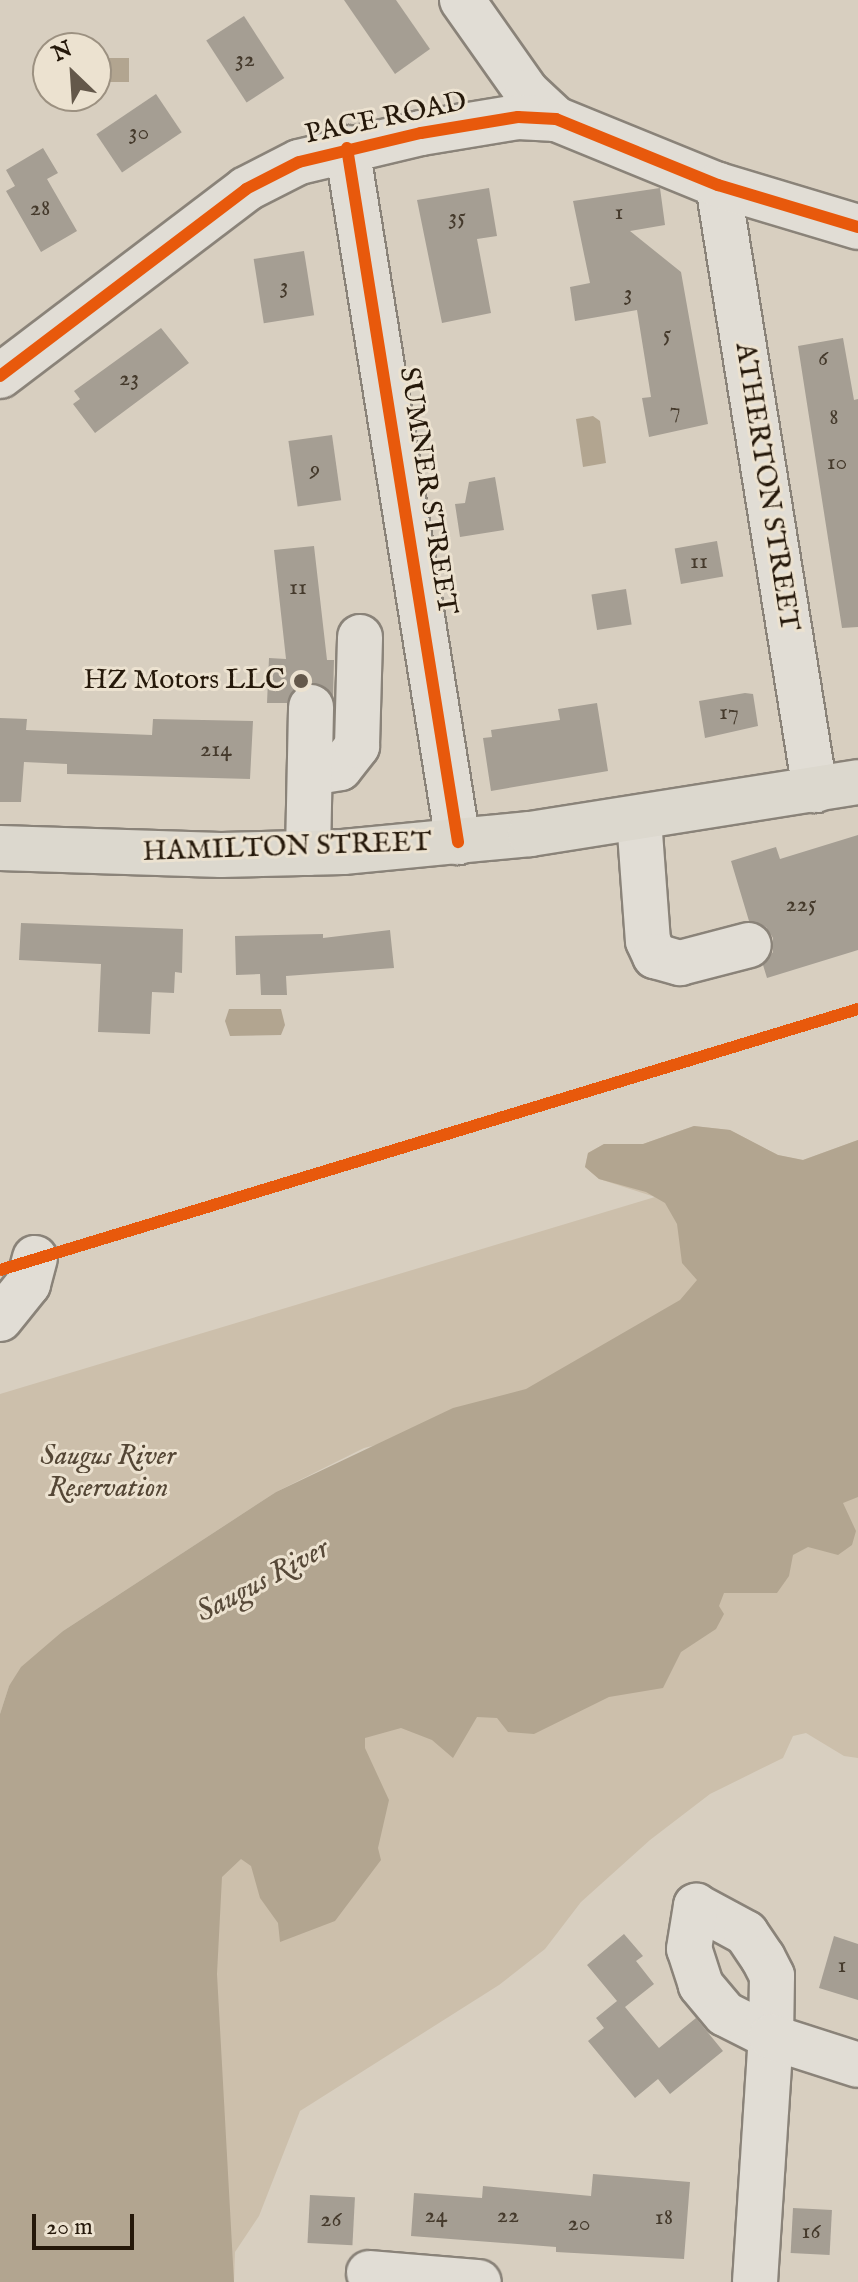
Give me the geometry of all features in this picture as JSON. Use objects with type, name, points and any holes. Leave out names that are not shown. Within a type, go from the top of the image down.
[{"type":"main road","name":"HAMILTON STREET","points":[[0,848],[308,853],[458,842],[639,819],[858,782]]},
{"type":"street","points":[[462,0],[527,92],[556,119]]},
{"type":"street","name":"PACE ROAD","points":[[0,376],[237,194],[280,169],[347,148],[500,119],[556,119],[718,185],[858,227]]},
{"type":"street","name":"SUMNER STREET","points":[[347,148],[458,842]]},
{"type":"street","name":"ATHERTON STREET","points":[[718,185],[815,790]]},
{"type":"street","points":[[310,773],[340,768],[357,746],[360,637]]},
{"type":"street","points":[[308,853],[311,707]]},
{"type":"street","points":[[639,819],[648,941],[655,956],[680,963],[749,945]]},
{"type":"street","points":[[0,1319],[28,1284],[35,1258]]},
{"type":"street","points":[[755,2282],[771,2037],[858,2065]]},
{"type":"street","points":[[369,2273],[479,2282]]},
{"type":"green space","name":"Saugus River Reservation","points":[[694,1126],[730,1130],[778,1155],[803,1160],[858,1140],[858,1325],[364,1448],[276,1492],[63,1631],[9,1686],[0,1714],[0,1394],[655,1197],[599,1179],[585,1167],[588,1153],[604,1144],[643,1144]]},
{"type":"green space","points":[[858,1470],[858,1758],[844,1756],[806,1733],[793,1736],[783,1758],[710,1794],[650,1840],[581,1902],[545,1949],[499,1985],[300,2111],[259,2216],[235,2252],[234,2282],[62,2282],[116,1852]]},
{"type":"water","points":[[112,58],[129,58],[129,82],[112,82]]},
{"type":"water","points":[[593,416],[600,421],[606,463],[583,467],[576,419]]},
{"type":"water","points":[[229,1009],[281,1009],[285,1025],[281,1035],[230,1036],[225,1021]]},
{"type":"water","name":"Saugus River","points":[[694,1126],[730,1130],[778,1155],[803,1160],[858,1140],[858,1497],[843,1503],[856,1531],[852,1545],[838,1555],[808,1547],[793,1555],[789,1576],[777,1593],[724,1593],[719,1606],[724,1614],[716,1629],[681,1652],[663,1688],[609,1697],[534,1734],[508,1732],[497,1718],[477,1717],[453,1758],[432,1740],[401,1728],[365,1738],[365,1748],[389,1800],[378,1848],[381,1860],[335,1921],[280,1942],[278,1923],[260,1898],[251,1866],[241,1859],[222,1877],[217,1974],[234,2282],[0,2282],[0,1714],[9,1686],[21,1667],[63,1631],[276,1492],[453,1408],[526,1389],[680,1300],[697,1280],[682,1263],[677,1224],[665,1203],[646,1192],[599,1179],[585,1167],[588,1153],[604,1144],[643,1144]]},
{"type":"building","points":[[344,0],[396,0],[430,49],[395,74]]},
{"type":"building","points":[[244,16],[284,78],[247,103],[206,41]]},
{"type":"building","points":[[156,94],[182,132],[122,172],[96,134]]},
{"type":"building","points":[[43,148],[58,173],[47,179],[77,231],[41,252],[6,191],[15,186],[6,170]]},
{"type":"building","points":[[489,188],[497,236],[477,239],[491,313],[442,323],[417,200]]},
{"type":"building","points":[[660,188],[665,225],[630,231],[681,272],[708,424],[649,437],[642,398],[651,397],[637,310],[575,321],[570,287],[590,283],[573,201]]},
{"type":"building","points":[[304,251],[314,315],[264,323],[254,259]]},
{"type":"building","points":[[161,328],[189,363],[95,433],[73,404],[80,399],[74,391]]},
{"type":"building","points":[[843,338],[854,400],[858,399],[858,627],[842,628],[798,346]]},
{"type":"building","points":[[332,435],[341,500],[298,506],[288,441]]},
{"type":"building","points":[[495,477],[504,530],[460,537],[455,504],[465,503],[469,482]]},
{"type":"building","points":[[717,541],[723,576],[681,584],[675,548]]},
{"type":"building","points":[[314,546],[327,660],[334,660],[333,696],[311,682],[298,686],[287,703],[267,703],[269,658],[286,659],[274,550]]},
{"type":"building","points":[[626,589],[632,625],[597,630],[591,594]]},
{"type":"building","points":[[753,694],[758,726],[705,738],[699,701]]},
{"type":"building","points":[[597,703],[608,771],[491,791],[483,738],[492,737],[491,730],[560,720],[558,709]]},
{"type":"building","points":[[0,718],[27,719],[26,730],[152,735],[153,719],[253,721],[250,779],[67,774],[67,764],[24,762],[21,802],[0,802]]},
{"type":"building","points":[[858,835],[858,950],[767,978],[763,965],[773,952],[773,938],[766,927],[749,921],[731,861],[776,847],[780,859]]},
{"type":"building","points":[[21,923],[183,929],[182,973],[175,972],[174,993],[152,992],[150,1034],[98,1032],[101,964],[19,960]]},
{"type":"building","points":[[390,930],[394,968],[286,976],[287,995],[261,995],[260,974],[236,975],[235,936],[323,934],[323,938]]},
{"type":"building","points":[[624,1934],[643,1956],[636,1961],[654,1984],[625,2007],[659,2048],[696,2018],[723,2051],[670,2094],[658,2079],[635,2098],[588,2041],[604,2028],[596,2018],[617,2001],[587,1965]]},
{"type":"building","points":[[834,1936],[858,1944],[858,2000],[819,1988]]},
{"type":"building","points":[[593,2174],[690,2182],[684,2259],[556,2252],[556,2247],[411,2236],[414,2193],[482,2198],[483,2186],[591,2196]]},
{"type":"building","points":[[310,2195],[355,2197],[352,2245],[307,2243]]},
{"type":"building","points":[[793,2208],[832,2210],[830,2255],[791,2253]]},
{"type":"cycle path","points":[[0,376],[246,189],[299,162],[421,133],[518,117],[556,119],[718,185],[858,227]]},
{"type":"cycle path","points":[[347,148],[458,842]]},
{"type":"cycle path","points":[[0,1270],[858,1009]]},
{"type":"place","name":"HZ Motors LLC","points":[[301,681]]}]
